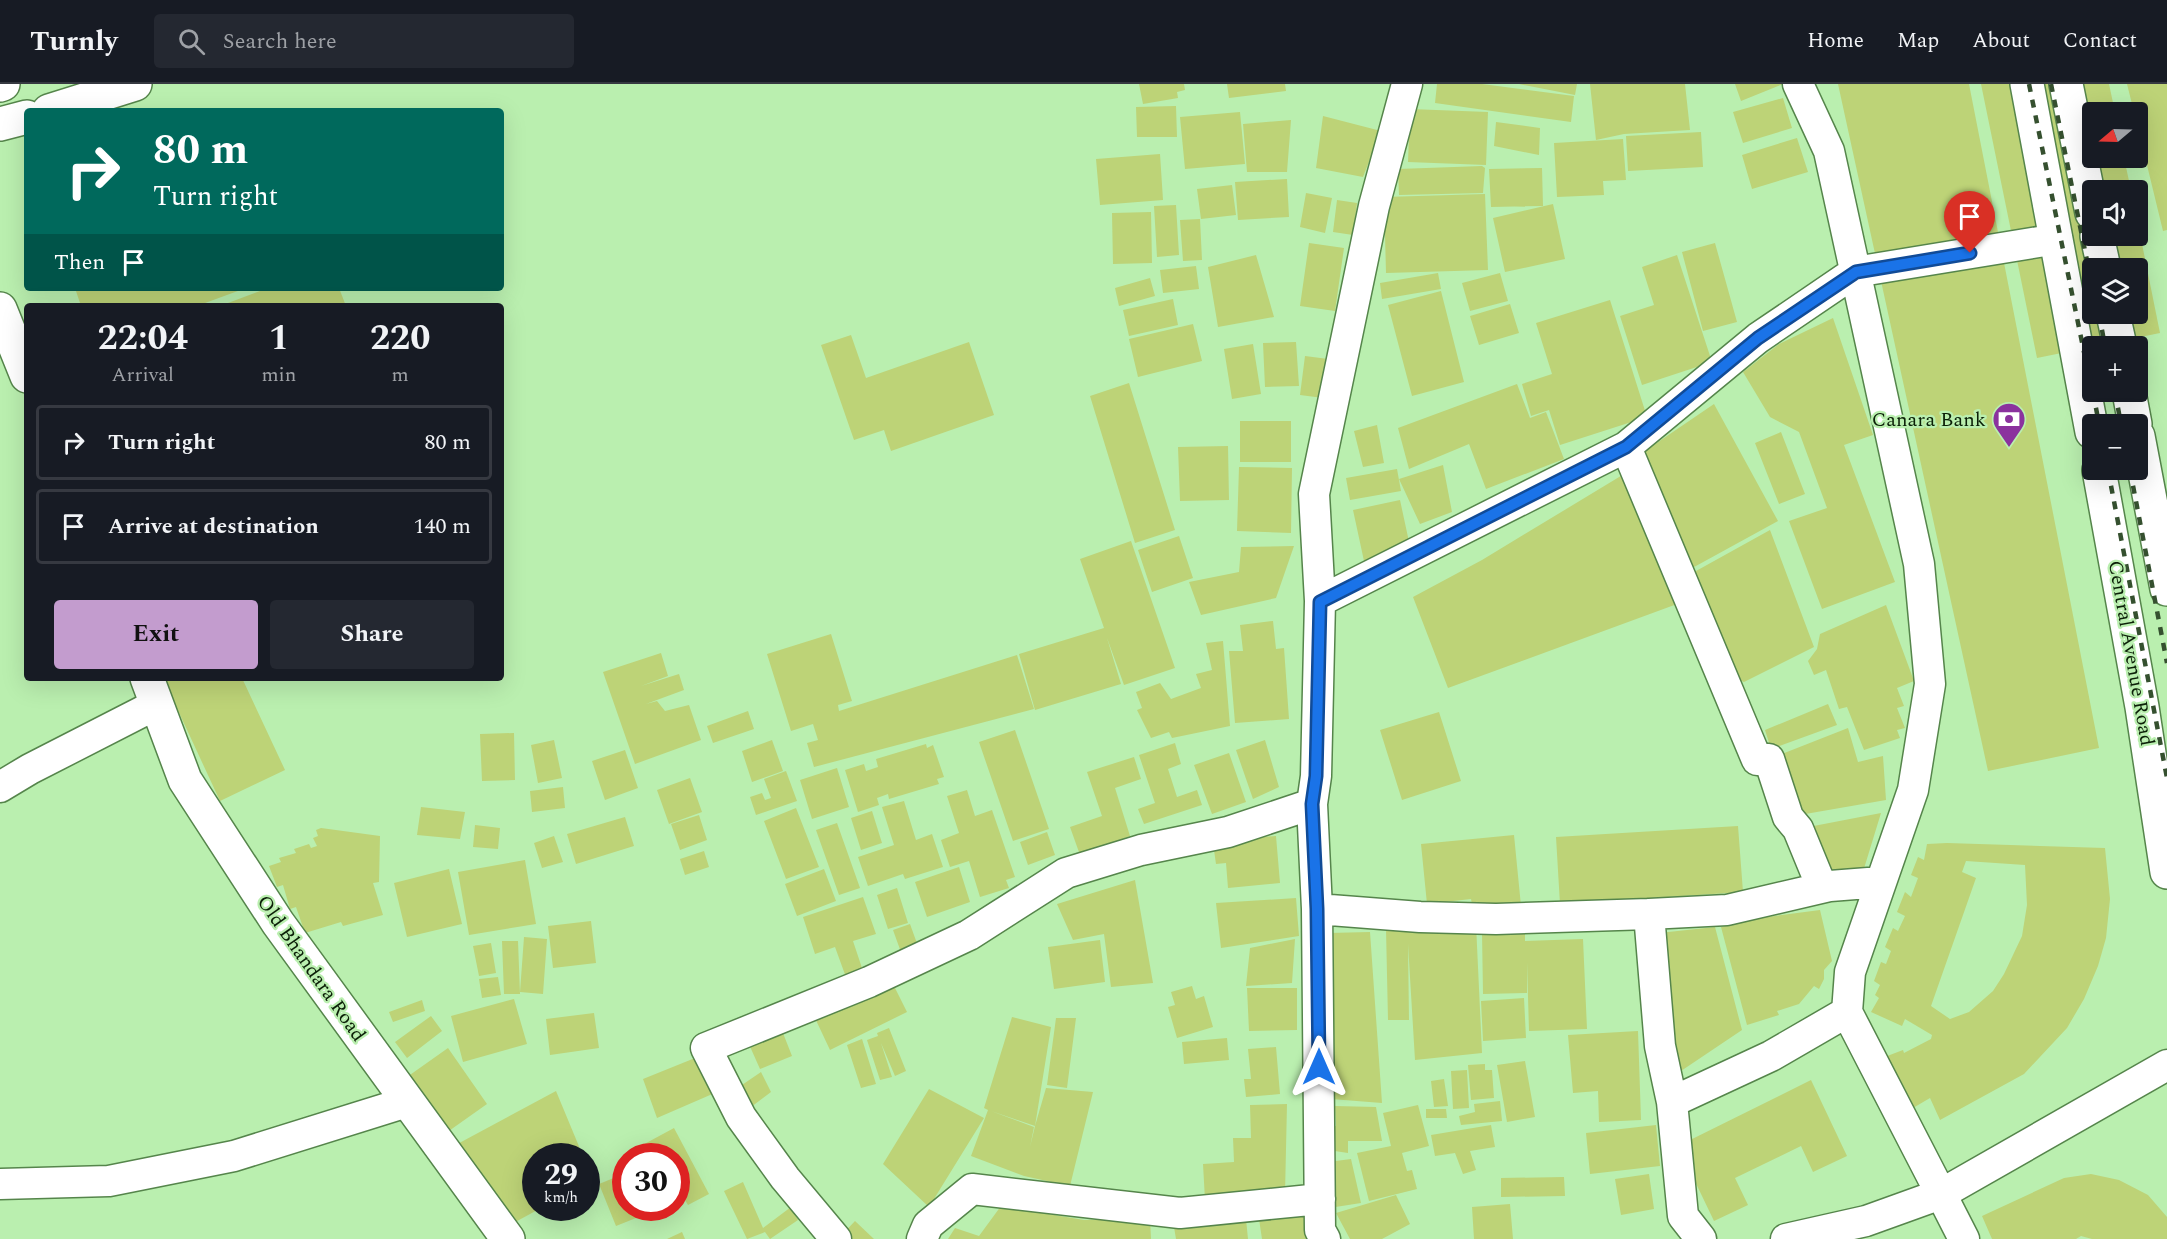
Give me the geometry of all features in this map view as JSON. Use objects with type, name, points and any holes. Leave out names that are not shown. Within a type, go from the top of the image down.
[{"type":"main road","points":[[59,108],[135,84]]},
{"type":"main road","points":[[2027,84],[2089,414]]},
{"type":"main road","points":[[2066,84],[2085,180]]},
{"type":"main road","points":[[0,124],[24,118]]},
{"type":"main road","points":[[0,309],[24,369]]},
{"type":"main road","name":"Central Avenue Road","points":[[2101,480],[2142,708],[2167,872]]},
{"type":"main road","points":[[2146,480],[2167,589]]},
{"type":"main road","name":"Old Bhandara Road","points":[[152,691],[185,780],[278,923],[508,1239]]},
{"type":"street","points":[[1325,1239],[1320,1230],[1317,909],[1312,804],[1316,776],[1320,602],[1314,494],[1374,206],[1407,84]]},
{"type":"street","points":[[1798,84],[1829,151],[1856,272],[1918,564],[1930,684],[1913,790],[1850,972],[1847,1012],[1964,1239]]},
{"type":"street","points":[[1320,602],[1626,447],[1758,338],[1856,272],[2057,239]]},
{"type":"street","points":[[1626,447],[1757,760],[1769,759],[1788,817],[1798,830],[1821,885],[1830,886]]},
{"type":"street","points":[[0,787],[152,691]]},
{"type":"street","points":[[836,1239],[785,1178],[741,1117],[706,1048],[869,982],[969,935],[1066,873],[1141,850],[1228,832],[1312,804]]},
{"type":"street","points":[[1317,909],[1420,917],[1485,918],[1649,914],[1727,910],[1830,886],[1881,882]]},
{"type":"street","points":[[1649,914],[1660,1046],[1672,1102],[1683,1216],[1701,1239]]},
{"type":"street","points":[[1672,1102],[1771,1056],[1847,1012]]},
{"type":"street","points":[[1786,1239],[1866,1221],[1941,1194],[2167,1065]]},
{"type":"street","points":[[0,1184],[109,1180],[234,1156],[407,1102]]},
{"type":"street","points":[[922,1239],[928,1225],[972,1189],[1180,1213],[1320,1199]]},
{"type":"building","points":[[1139,84],[1184,84],[1185,90],[1177,92],[1178,98],[1143,104]]},
{"type":"building","points":[[1227,84],[1285,84],[1286,91],[1229,98]]},
{"type":"building","points":[[1437,84],[1482,84],[1574,96],[1571,122],[1435,103]]},
{"type":"building","points":[[1519,84],[1577,84],[1575,95]]},
{"type":"building","points":[[1590,84],[1685,84],[1690,130],[1624,134],[1596,140]]},
{"type":"building","points":[[1735,84],[1783,84],[1741,101]]},
{"type":"building","points":[[1838,84],[1969,84],[2099,748],[1988,771]]},
{"type":"building","points":[[1981,84],[2109,84],[2113,102],[2082,102],[2082,168],[2126,168],[2129,180],[2082,180],[2082,246],[2142,246],[2145,258],[2082,258],[2082,324],[2148,324],[2148,274],[2160,333],[2145,336],[2082,336],[2082,349],[2037,358]]},
{"type":"building","points":[[2127,84],[2167,84],[2167,230],[2163,231],[2148,168],[2148,102],[2132,102]]},
{"type":"building","points":[[1783,98],[1792,128],[1743,143],[1733,112]]},
{"type":"building","points":[[1176,106],[1177,137],[1137,137],[1136,107]]},
{"type":"building","points":[[1410,109],[1488,112],[1486,165],[1408,162]]},
{"type":"building","points":[[1240,112],[1245,164],[1185,169],[1180,117]]},
{"type":"building","points":[[1323,116],[1381,131],[1363,177],[1316,168]]},
{"type":"building","points":[[1291,120],[1287,172],[1247,172],[1243,124]]},
{"type":"building","points":[[1496,122],[1540,128],[1539,155],[1494,146]]},
{"type":"building","points":[[1701,132],[1703,167],[1628,171],[1626,136]]},
{"type":"building","points":[[1797,138],[1808,172],[1752,189],[1742,155]]},
{"type":"building","points":[[1623,139],[1626,180],[1603,181],[1604,195],[1557,197],[1554,143]]},
{"type":"building","points":[[1160,154],[1163,200],[1100,205],[1096,159]]},
{"type":"building","points":[[1482,166],[1485,168],[1483,193],[1399,195],[1398,169]]},
{"type":"building","points":[[1542,168],[1543,206],[1491,207],[1489,169]]},
{"type":"building","points":[[1287,179],[1289,217],[1238,220],[1235,182]]},
{"type":"building","points":[[1232,185],[1236,215],[1201,219],[1197,189]]},
{"type":"building","points":[[1306,193],[1332,198],[1325,233],[1300,227]]},
{"type":"building","points":[[1485,194],[1488,270],[1386,273],[1384,197]]},
{"type":"building","points":[[1337,200],[1357,203],[1353,235],[1333,232]]},
{"type":"building","points":[[1553,204],[1565,259],[1505,272],[1493,218]]},
{"type":"building","points":[[1176,205],[1179,255],[1157,257],[1154,206]]},
{"type":"building","points":[[1151,212],[1152,263],[1113,264],[1112,213]]},
{"type":"building","points":[[1200,219],[1202,260],[1183,261],[1180,220]]},
{"type":"building","points":[[1309,243],[1344,248],[1335,311],[1300,306]]},
{"type":"building","points":[[1715,243],[1737,322],[1703,331],[1682,252]]},
{"type":"building","points":[[1256,255],[1274,317],[1218,327],[1208,267]]},
{"type":"building","points":[[1677,255],[1712,362],[1642,385],[1620,316],[1654,305],[1642,267]]},
{"type":"building","points":[[1196,266],[1199,289],[1163,293],[1160,270]]},
{"type":"building","points":[[1438,273],[1441,289],[1382,299],[1380,283]]},
{"type":"building","points":[[1500,273],[1508,301],[1470,311],[1462,283]]},
{"type":"building","points":[[1150,278],[1155,296],[1119,306],[1115,288]]},
{"type":"building","points":[[76,291],[238,291],[205,303],[80,303]]},
{"type":"building","points":[[260,291],[340,291],[345,303],[228,303]]},
{"type":"building","points":[[1441,291],[1464,382],[1412,396],[1388,305]]},
{"type":"building","points":[[1173,299],[1178,325],[1129,336],[1123,310]]},
{"type":"building","points":[[1610,300],[1647,417],[1560,445],[1549,410],[1531,416],[1522,384],[1552,374],[1536,323]]},
{"type":"building","points":[[1510,304],[1519,333],[1479,345],[1470,316]]},
{"type":"building","points":[[1833,318],[1873,435],[1844,445],[1895,582],[1822,609],[1789,521],[1827,508],[1799,432],[1770,417],[1743,372],[1779,344]]},
{"type":"building","points":[[1193,324],[1202,361],[1138,377],[1129,339]]},
{"type":"building","points":[[851,335],[866,378],[969,342],[994,415],[891,451],[884,430],[854,440],[821,345]]},
{"type":"building","points":[[1296,342],[1299,386],[1265,387],[1263,343]]},
{"type":"building","points":[[1253,344],[1261,394],[1232,399],[1224,349]]},
{"type":"building","points":[[1305,356],[1336,360],[1331,399],[1300,395]]},
{"type":"building","points":[[1129,383],[1175,530],[1135,543],[1090,396]]},
{"type":"building","points":[[1517,384],[1530,418],[1546,412],[1564,459],[1486,489],[1469,444],[1409,469],[1398,428]]},
{"type":"building","points":[[1714,404],[1778,521],[1685,572],[1642,453]]},
{"type":"building","points":[[1240,421],[1291,421],[1291,462],[1240,462]]},
{"type":"building","points":[[1377,425],[1384,463],[1363,467],[1354,431]]},
{"type":"building","points":[[1781,432],[1805,494],[1779,504],[1755,443]]},
{"type":"building","points":[[1228,446],[1229,500],[1180,501],[1178,447]]},
{"type":"building","points":[[1443,465],[1452,512],[1420,524],[1399,479]]},
{"type":"building","points":[[1239,467],[1292,468],[1291,533],[1237,531]]},
{"type":"building","points":[[1634,468],[1688,600],[1448,688],[1413,597],[1482,560]]},
{"type":"building","points":[[1397,469],[1401,491],[1350,500],[1346,478]]},
{"type":"building","points":[[1400,500],[1411,551],[1364,561],[1353,510]]},
{"type":"building","points":[[1770,530],[1814,647],[1744,682],[1731,677],[1687,576]]},
{"type":"building","points":[[1179,536],[1193,578],[1152,592],[1138,550]]},
{"type":"building","points":[[1131,541],[1175,668],[1124,685],[1107,638],[1121,684],[1035,710],[1019,654],[1104,628],[1080,559]]},
{"type":"building","points":[[1294,546],[1276,598],[1201,615],[1189,582],[1239,572],[1241,547]]},
{"type":"building","points":[[1886,605],[1914,681],[1897,688],[1904,706],[1897,708],[1905,728],[1897,730],[1900,738],[1864,750],[1847,707],[1839,709],[1826,670],[1814,675],[1808,661],[1817,649],[1820,634]]},
{"type":"building","points":[[1273,621],[1276,649],[1284,648],[1289,719],[1235,723],[1229,651],[1243,651],[1240,625]]},
{"type":"building","points":[[831,634],[852,701],[838,705],[839,711],[1017,655],[1034,709],[814,767],[807,743],[818,740],[813,724],[791,731],[767,654]]},
{"type":"building","points":[[1223,641],[1230,726],[1172,738],[1169,732],[1151,738],[1137,710],[1142,708],[1136,692],[1160,683],[1171,699],[1201,688],[1196,674],[1212,670],[1206,643]]},
{"type":"building","points":[[661,653],[668,676],[641,686],[679,674],[684,690],[646,704],[657,701],[665,711],[689,705],[701,740],[635,764],[603,672]]},
{"type":"building","points":[[164,681],[243,681],[285,770],[220,801]]},
{"type":"building","points":[[1828,704],[1837,725],[1771,749],[1765,730]]},
{"type":"building","points":[[748,711],[754,729],[713,743],[707,726]]},
{"type":"building","points":[[1439,712],[1461,781],[1402,800],[1380,730]]},
{"type":"building","points":[[1848,728],[1858,762],[1883,756],[1886,800],[1788,817],[1769,759]]},
{"type":"building","points":[[1015,730],[1049,829],[1013,841],[979,742]]},
{"type":"building","points":[[514,733],[515,780],[482,781],[480,734]]},
{"type":"building","points":[[554,740],[562,778],[538,783],[531,745]]},
{"type":"building","points":[[772,740],[783,771],[752,782],[742,751]]},
{"type":"building","points":[[1265,740],[1279,787],[1253,799],[1236,750]]},
{"type":"building","points":[[1175,743],[1181,764],[1168,769],[1177,797],[1197,790],[1202,805],[1144,824],[1138,809],[1155,803],[1139,755]]},
{"type":"building","points":[[926,744],[927,748],[933,745],[944,777],[937,779],[939,784],[889,799],[888,794],[877,798],[879,805],[858,812],[845,770],[864,764],[866,771],[878,767],[876,759]]},
{"type":"building","points":[[625,750],[638,788],[605,800],[592,761]]},
{"type":"building","points":[[1229,753],[1246,802],[1212,814],[1194,765]]},
{"type":"building","points":[[1134,757],[1141,779],[1115,788],[1130,836],[1080,855],[1070,827],[1102,816],[1087,772]]},
{"type":"building","points":[[837,768],[849,807],[812,819],[800,780]]},
{"type":"building","points":[[786,771],[797,801],[756,815],[750,797],[762,793],[765,800],[771,798],[764,779]]},
{"type":"building","points":[[690,778],[702,812],[669,824],[657,790]]},
{"type":"building","points":[[563,787],[565,808],[532,812],[530,791]]},
{"type":"building","points":[[967,790],[975,816],[992,810],[1015,877],[1006,880],[1009,888],[980,897],[969,861],[950,867],[941,840],[959,833],[947,796]]},
{"type":"building","points":[[904,801],[916,840],[932,834],[943,867],[905,879],[903,874],[868,886],[858,857],[894,845],[882,807]]},
{"type":"building","points":[[421,807],[465,812],[460,839],[417,835]]},
{"type":"building","points":[[796,808],[819,867],[786,879],[764,821]]},
{"type":"building","points":[[872,811],[882,843],[861,850],[851,818]]},
{"type":"building","points":[[1881,813],[1862,875],[1821,885],[1798,829]]},
{"type":"building","points":[[699,815],[707,840],[680,850],[671,824]]},
{"type":"building","points":[[625,817],[634,846],[576,864],[567,834]]},
{"type":"building","points":[[837,823],[860,888],[839,895],[816,830]]},
{"type":"building","points":[[475,825],[500,828],[498,849],[473,847]]},
{"type":"building","points":[[1738,826],[1743,892],[1560,904],[1556,837]]},
{"type":"building","points":[[321,828],[380,836],[379,882],[373,883],[383,915],[343,926],[341,922],[305,933],[296,907],[290,909],[283,885],[277,887],[269,866],[281,862],[279,858],[296,853],[294,849],[309,844],[311,848],[317,846],[313,838],[318,836],[316,830]]},
{"type":"building","points":[[1047,832],[1055,855],[1028,865],[1020,842]]},
{"type":"building","points":[[1514,835],[1521,906],[1473,910],[1471,899],[1427,904],[1421,844]]},
{"type":"building","points":[[554,836],[563,862],[542,868],[534,843]]},
{"type":"building","points":[[1276,836],[1280,883],[1228,888],[1226,863],[1216,864],[1214,850],[1224,849],[1224,840]]},
{"type":"building","points":[[1927,844],[2105,848],[2110,899],[2106,938],[2098,966],[2084,999],[2067,1028],[2024,1074],[1940,1120],[1930,1098],[1913,1108],[1882,1058],[1903,1050],[1904,1053],[1931,1039],[1932,1035],[1905,1019],[1902,1026],[1871,1012],[1879,998],[1875,995],[1880,985],[1874,981],[1881,962],[1886,964],[1891,951],[1885,947],[1893,928],[1898,931],[1905,916],[1897,912],[1905,892],[1911,897],[1918,878],[1911,875],[1918,857],[1924,860]],"holes":[[[1966,861],[2025,865],[2027,905],[2022,936],[2004,974],[1993,991],[1969,1012],[1950,1019],[1931,1006],[1976,878],[1962,872]]]},
{"type":"building","points":[[704,851],[709,867],[685,875],[680,859]]},
{"type":"building","points":[[525,860],[536,924],[469,935],[458,872]]},
{"type":"building","points":[[959,867],[970,902],[927,917],[915,882]]},
{"type":"building","points":[[449,869],[462,924],[407,937],[394,883]]},
{"type":"building","points":[[824,869],[836,901],[797,916],[785,884]]},
{"type":"building","points":[[1135,880],[1153,983],[1111,987],[1104,934],[1073,940],[1057,904]]},
{"type":"building","points":[[897,888],[908,923],[888,929],[877,895]]},
{"type":"building","points":[[863,897],[876,934],[853,941],[864,974],[847,980],[835,947],[815,954],[803,917]]},
{"type":"building","points":[[1296,898],[1299,936],[1221,948],[1216,903]]},
{"type":"building","points":[[1820,910],[1832,961],[1824,970],[1824,979],[1819,989],[1814,986],[1799,1004],[1777,1011],[1779,1015],[1747,1025],[1721,927],[1752,919]]},
{"type":"building","points":[[591,921],[596,963],[553,968],[548,926]]},
{"type":"building","points":[[910,924],[919,949],[902,955],[893,930]]},
{"type":"building","points":[[1476,924],[1482,1053],[1415,1060],[1408,944],[1409,1020],[1388,1020],[1386,929]]},
{"type":"building","points":[[1715,927],[1742,1030],[1678,1073],[1659,933]]},
{"type":"building","points":[[1525,931],[1525,941],[1583,939],[1587,1029],[1529,1031],[1527,962],[1527,993],[1483,994],[1482,932]]},
{"type":"building","points":[[1370,932],[1382,1103],[1331,1099],[1328,933]]},
{"type":"building","points":[[524,937],[547,939],[543,994],[520,992]]},
{"type":"building","points":[[1295,939],[1292,983],[1246,986],[1250,948]]},
{"type":"building","points":[[1100,940],[1105,982],[1054,989],[1048,947]]},
{"type":"building","points":[[502,941],[518,941],[520,994],[504,994]]},
{"type":"building","points":[[491,943],[496,973],[479,976],[473,946]]},
{"type":"building","points":[[498,977],[501,995],[482,998],[479,979]]},
{"type":"building","points":[[892,982],[907,1012],[830,1050],[814,1016]]},
{"type":"building","points":[[1192,986],[1196,999],[1204,996],[1213,1027],[1177,1038],[1168,1007],[1175,1005],[1171,992]]},
{"type":"building","points":[[1247,988],[1297,988],[1297,1030],[1249,1031]]},
{"type":"building","points":[[1524,998],[1526,1038],[1483,1041],[1481,1001]]},
{"type":"building","points":[[514,999],[527,1044],[463,1062],[451,1016]]},
{"type":"building","points":[[422,1000],[425,1011],[393,1022],[389,1012]]},
{"type":"building","points":[[594,1013],[599,1048],[550,1055],[546,1019]]},
{"type":"building","points":[[431,1016],[442,1031],[407,1058],[395,1042]]},
{"type":"building","points":[[1012,1017],[1051,1027],[1035,1126],[1046,1088],[1093,1092],[1070,1186],[1024,1176],[971,1156],[988,1110],[984,1108]],"holes":[[[991,1111],[1035,1126],[1030,1147],[1034,1127]]]},
{"type":"building","points":[[1056,1018],[1076,1018],[1067,1088],[1047,1085]]},
{"type":"building","points":[[781,1028],[792,1056],[760,1069],[748,1042]]},
{"type":"building","points":[[889,1028],[906,1071],[895,1076],[881,1043],[892,1077],[880,1080],[867,1040]]},
{"type":"building","points":[[1638,1031],[1641,1120],[1599,1122],[1598,1091],[1573,1093],[1568,1035]]},
{"type":"building","points":[[1227,1038],[1229,1060],[1184,1064],[1182,1042]]},
{"type":"building","points":[[862,1039],[876,1084],[861,1088],[847,1045]]},
{"type":"building","points":[[1276,1047],[1280,1094],[1246,1097],[1244,1079],[1251,1079],[1248,1049]]},
{"type":"building","points":[[448,1048],[487,1104],[446,1133],[407,1077]]},
{"type":"building","points":[[700,1056],[717,1092],[657,1118],[643,1079]]},
{"type":"building","points":[[1525,1061],[1535,1117],[1507,1122],[1497,1065]]},
{"type":"building","points":[[1485,1064],[1485,1070],[1492,1070],[1494,1098],[1471,1100],[1468,1065]]},
{"type":"building","points":[[1467,1070],[1469,1108],[1453,1109],[1451,1071]]},
{"type":"building","points":[[761,1072],[771,1092],[751,1107],[739,1087]]},
{"type":"building","points":[[1444,1079],[1448,1106],[1434,1107],[1431,1081]]},
{"type":"building","points":[[1811,1080],[1847,1156],[1813,1172],[1801,1146],[1735,1178],[1748,1205],[1714,1221],[1678,1146]]},
{"type":"building","points":[[929,1089],[984,1118],[929,1207],[883,1164]]},
{"type":"building","points":[[556,1091],[578,1143],[522,1143],[522,1218],[506,1227],[450,1148]]},
{"type":"building","points":[[1500,1101],[1502,1121],[1461,1125],[1459,1116],[1475,1112],[1474,1104]]},
{"type":"building","points":[[1287,1104],[1285,1194],[1205,1200],[1203,1164],[1234,1162],[1233,1138],[1251,1138],[1250,1105]]},
{"type":"building","points":[[1418,1105],[1429,1146],[1402,1153],[1407,1171],[1412,1170],[1417,1189],[1369,1201],[1357,1153],[1391,1146],[1383,1113]]},
{"type":"building","points":[[1335,1106],[1376,1107],[1382,1141],[1348,1141],[1348,1153],[1328,1150],[1328,1125],[1336,1126]]},
{"type":"building","points":[[1426,1109],[1446,1109],[1447,1118],[1426,1118]]},
{"type":"building","points":[[1491,1125],[1495,1147],[1470,1151],[1476,1170],[1463,1174],[1455,1153],[1435,1156],[1431,1135]]},
{"type":"building","points":[[1656,1125],[1660,1166],[1590,1174],[1586,1133]]},
{"type":"building","points":[[674,1128],[682,1143],[646,1143]]},
{"type":"building","points":[[690,1158],[709,1194],[690,1204]]},
{"type":"building","points":[[1351,1159],[1361,1203],[1329,1208],[1328,1162]]},
{"type":"building","points":[[1649,1174],[1654,1209],[1621,1215],[1615,1179]]},
{"type":"building","points":[[2091,1174],[2119,1180],[2148,1195],[2167,1217],[2167,1239],[2092,1239],[2081,1236],[2076,1239],[1992,1239],[1982,1216],[2064,1178]]},
{"type":"building","points":[[1564,1177],[1565,1196],[1501,1197],[1501,1178]]},
{"type":"building","points":[[612,1179],[612,1216],[600,1186],[600,1184]]},
{"type":"building","points":[[743,1182],[763,1228],[791,1207],[798,1220],[770,1239],[765,1232],[747,1239],[724,1191]]},
{"type":"building","points":[[1396,1195],[1410,1224],[1382,1239],[1350,1239],[1336,1213]]},
{"type":"building","points":[[1510,1204],[1513,1239],[1474,1239],[1472,1207]]},
{"type":"building","points":[[1001,1206],[1084,1220],[1150,1218],[1151,1239],[948,1239],[955,1228],[979,1236]]},
{"type":"building","points":[[1311,1212],[1314,1239],[1262,1239],[1259,1219]]},
{"type":"building","points":[[1246,1219],[1248,1239],[1176,1239],[1174,1227]]},
{"type":"building","points":[[614,1221],[628,1221],[616,1226]]},
{"type":"building","points":[[855,1221],[874,1239],[838,1239]]},
{"type":"building","points":[[682,1232],[685,1239],[667,1239]]},
{"type":"railway","points":[[2029,84],[2082,342]]},
{"type":"railway","points":[[2051,84],[2086,258]]},
{"type":"railway","points":[[2101,324],[2103,336]]},
{"type":"railway","points":[[2095,402],[2097,414]]},
{"type":"railway","points":[[2117,402],[2119,414]]},
{"type":"railway","points":[[2110,480],[2167,778]]},
{"type":"railway","points":[[2132,480],[2167,663]]},
{"type":"place","name":"Canara Bank","points":[[2009,448]]},
{"type":"route","points":[[1319,1067],[1317,909],[1312,804],[1316,776],[1320,602],[1579,468],[1626,447],[1758,338],[1856,272],[1970,253]]}]
